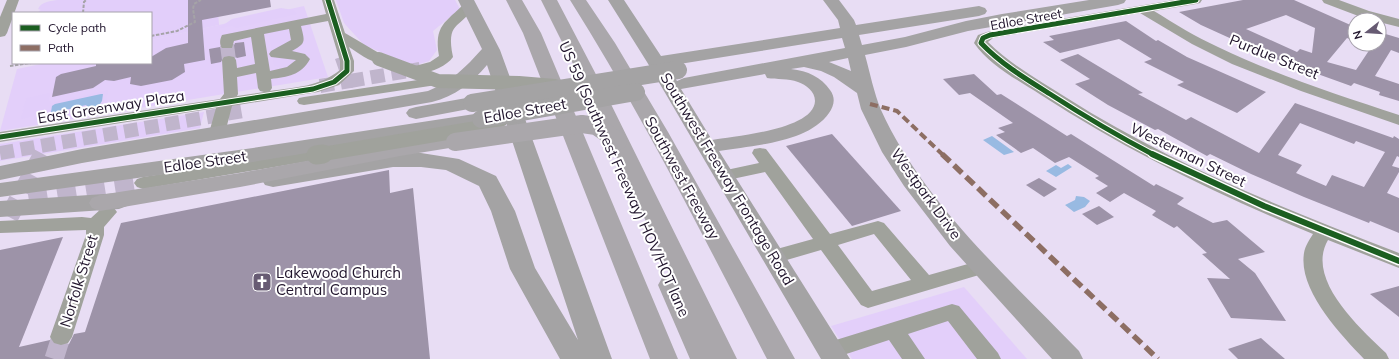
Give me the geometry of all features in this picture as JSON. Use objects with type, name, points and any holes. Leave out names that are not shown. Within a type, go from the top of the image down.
[{"type":"highway","points":[[514,0],[532,33],[664,359]]},
{"type":"highway","name":"US 59 (Southwest Freeway) HOV/HOT lane","points":[[542,0],[559,34],[704,359]]},
{"type":"highway","points":[[550,0],[723,359]]},
{"type":"highway","name":"Southwest Freeway","points":[[578,0],[600,34],[670,154],[781,359]]},
{"type":"highway","points":[[101,213],[240,180],[400,150],[582,124],[596,126],[618,141]]},
{"type":"main road","name":"Southwest Freeway Frontage Road","points":[[616,0],[656,62],[723,176],[834,355]]},
{"type":"main road","name":"Westpark Drive","points":[[831,0],[846,20],[871,109],[893,152],[912,181],[958,240],[1069,359]]},
{"type":"main road","name":"Edloe Street","points":[[737,70],[852,41],[898,32],[994,9],[1046,0]]},
{"type":"main road","name":"Edloe Street","points":[[0,190],[253,155],[318,143],[520,113],[595,92],[737,70],[803,62],[852,41],[906,42],[966,26],[1118,0]]},
{"type":"main road","points":[[467,3],[491,50],[598,359]]},
{"type":"main road","points":[[656,62],[852,41]]},
{"type":"main road","points":[[0,174],[82,156],[432,96],[458,86],[476,69],[491,50]]},
{"type":"main road","points":[[803,62],[834,68],[842,72],[867,92]]},
{"type":"main road","points":[[706,147],[791,132],[802,128],[817,118],[825,104],[823,93],[819,88],[802,77],[787,74],[737,70]]},
{"type":"main road","name":"Edloe Street","points":[[0,174],[72,167],[243,142],[318,143],[570,87],[595,92]]},
{"type":"main road","points":[[4,220],[101,213],[176,196],[394,160],[421,160],[451,164],[488,181],[503,211],[523,269],[554,320],[574,359]]},
{"type":"street","points":[[1,27],[13,0]]},
{"type":"street","points":[[328,0],[340,36],[379,59],[430,74],[570,87]]},
{"type":"street","name":"Edloe Street","points":[[981,43],[983,38],[990,35],[1196,0]]},
{"type":"street","points":[[1328,0],[1358,12],[1399,24]]},
{"type":"street","points":[[243,111],[366,90],[430,74],[445,65],[446,56],[443,42],[446,28],[467,3]]},
{"type":"street","name":"Purdue Street","points":[[1144,10],[1180,33],[1240,62],[1320,94],[1399,120]]},
{"type":"street","points":[[227,45],[227,38],[333,16]]},
{"type":"street","points":[[217,133],[225,102],[231,94],[229,67],[263,72],[289,71],[302,62],[303,59],[300,56],[283,56],[276,54],[297,42],[298,39],[294,24]]},
{"type":"street","points":[[257,32],[266,96]]},
{"type":"street","name":"East Greenway Plaza","points":[[0,137],[313,89],[334,82],[347,71],[347,61],[340,36]]},
{"type":"street","name":"Westerman Street","points":[[981,43],[989,52],[1003,63],[1063,103],[1112,132],[1171,163],[1236,194],[1399,261]]},
{"type":"street","points":[[143,182],[318,143]]},
{"type":"street","points":[[723,176],[764,159],[868,300],[982,267]]},
{"type":"street","name":"Norfolk Street","points":[[61,337],[101,213]]},
{"type":"street","points":[[773,256],[878,227],[925,284]]},
{"type":"street","points":[[1324,231],[1313,252],[1313,267],[1319,284],[1335,312],[1346,327],[1378,359]]},
{"type":"street","points":[[834,355],[894,331],[952,312],[990,359]]},
{"type":"street","points":[[894,331],[914,359]]},
{"type":"path","points":[[83,12],[84,2],[86,0]]},
{"type":"path","points":[[152,36],[177,31],[195,22],[193,9],[194,4],[201,0]]},
{"type":"path","points":[[10,66],[24,64]]},
{"type":"shaded area","points":[[58,0],[217,0],[219,25],[152,40],[152,12],[38,12],[41,10],[38,9],[40,6],[47,2]]},
{"type":"shaded area","points":[[336,0],[455,0],[460,9],[433,31],[437,50],[429,61],[413,66],[364,45],[344,23]]},
{"type":"shaded area","points":[[304,6],[328,77],[0,131],[17,69],[41,64],[152,64],[152,40]]},
{"type":"shaded area","points":[[281,8],[293,10],[297,14],[236,28],[232,26],[219,28],[232,19]]},
{"type":"shaded area","points":[[280,29],[289,30],[291,42],[282,49],[283,59],[291,57],[296,60],[296,64],[288,68],[274,66],[269,33]]},
{"type":"shaded area","points":[[108,90],[106,110],[80,116],[80,113],[58,118],[59,114],[34,120],[34,116],[21,119],[26,98],[50,93],[49,100],[52,103]]},
{"type":"shaded area","points":[[204,112],[200,128],[0,161],[0,144]]},
{"type":"shaded area","points":[[964,287],[1027,359],[852,359],[831,326]]},
{"type":"water","points":[[103,94],[100,104],[102,107],[85,111],[88,107],[86,105],[53,113],[51,112],[52,106],[55,104]]},
{"type":"water","points":[[992,136],[1014,152],[1004,155],[983,140]]},
{"type":"water","points":[[1068,164],[1072,167],[1056,177],[1046,171],[1056,165],[1061,168]]},
{"type":"water","points":[[1076,196],[1084,197],[1090,201],[1085,207],[1074,212],[1065,205],[1075,200]]},
{"type":"building","points":[[188,0],[270,0],[271,7],[202,20],[205,60],[184,64],[185,72],[172,80],[141,86],[130,84],[131,77],[114,81],[105,80],[93,88],[52,97],[56,77],[61,74],[96,66],[96,64],[152,64],[152,56],[166,48],[188,43]]},
{"type":"building","points":[[1243,0],[1294,0],[1347,23],[1347,38],[1327,62],[1356,70],[1368,52],[1387,52],[1387,34],[1399,38],[1399,53],[1391,50],[1375,76],[1399,84],[1399,101],[1379,95],[1380,92],[1354,83],[1351,86],[1276,59],[1201,25],[1179,12]],"holes":[[[1286,15],[1315,28],[1312,53],[1300,49],[1297,52],[1246,29]]]},
{"type":"building","points":[[1126,21],[1156,41],[1158,40],[1187,57],[1266,92],[1237,113],[1177,85],[1184,82],[1144,62],[1152,59],[1119,39],[1060,53],[1043,42],[1054,40],[1049,36]]},
{"type":"building","points":[[244,42],[246,56],[237,58],[234,56],[224,56],[221,62],[211,64],[209,49],[220,47],[222,50],[232,50],[235,43]]},
{"type":"building","points":[[1078,54],[1143,93],[1138,94],[1186,120],[1191,117],[1259,153],[1295,103],[1393,138],[1394,136],[1399,139],[1399,157],[1397,156],[1392,166],[1399,168],[1399,172],[1387,193],[1399,198],[1399,233],[1370,221],[1369,223],[1304,197],[1210,154],[1207,156],[1158,129],[1155,130],[1108,105],[1075,84],[1090,79],[1060,60]],"holes":[[[1300,123],[1354,144],[1356,141],[1385,152],[1364,187],[1332,175],[1326,186],[1296,173],[1302,165],[1278,155]]]},
{"type":"building","points":[[974,74],[997,95],[1001,94],[1067,136],[1071,134],[1154,186],[1156,184],[1184,198],[1177,204],[1213,223],[1227,220],[1265,252],[1238,259],[1255,273],[1286,321],[1231,318],[1207,278],[1230,279],[1202,254],[1207,253],[1177,226],[1174,228],[1152,215],[1156,211],[1124,193],[1110,202],[1096,193],[1108,186],[1095,178],[1099,176],[1069,157],[1055,163],[1033,148],[1021,153],[996,135],[1005,132],[998,128],[1013,123],[970,93],[959,95],[943,79]]},
{"type":"building","points":[[832,134],[901,211],[852,226],[786,146]]},
{"type":"building","name":"Lakewood Church Central Campus","points":[[389,170],[390,193],[413,188],[430,359],[0,359],[0,250],[63,237],[19,347],[50,340],[54,344],[61,346],[69,344],[74,334],[85,332],[121,223]]},
{"type":"building","points":[[1039,178],[1057,189],[1044,197],[1026,185]]},
{"type":"building","points":[[1099,206],[1114,217],[1097,225],[1082,214]]},
{"type":"building","points":[[1399,286],[1399,317],[1370,294]]},
{"type":"building","points":[[1261,338],[1285,359],[1238,359],[1228,349]]},
{"type":"tunnel","points":[[227,45],[229,60]]},
{"type":"tunnel","points":[[341,55],[350,81]]},
{"type":"tunnel","points":[[350,81],[420,69]]},
{"type":"tunnel","points":[[320,86],[350,81]]},
{"type":"tunnel","points":[[0,153],[243,111]]},
{"type":"tunnel","points":[[9,217],[43,154]]},
{"type":"tunnel","points":[[29,201],[143,183]]},
{"type":"tunnel","points":[[54,359],[61,337]]},
{"type":"marked path","points":[[870,104],[897,111],[1158,359]]},
{"type":"cycle path","points":[[0,137],[313,89],[334,82],[347,71],[347,61],[328,0]]},
{"type":"cycle path","points":[[1196,0],[990,35],[983,38],[981,43],[1004,64],[1089,119],[1175,166],[1264,206],[1399,261]]},
{"type":"place","name":"Lakewood Church Central Campus","points":[[262,282]]}]
